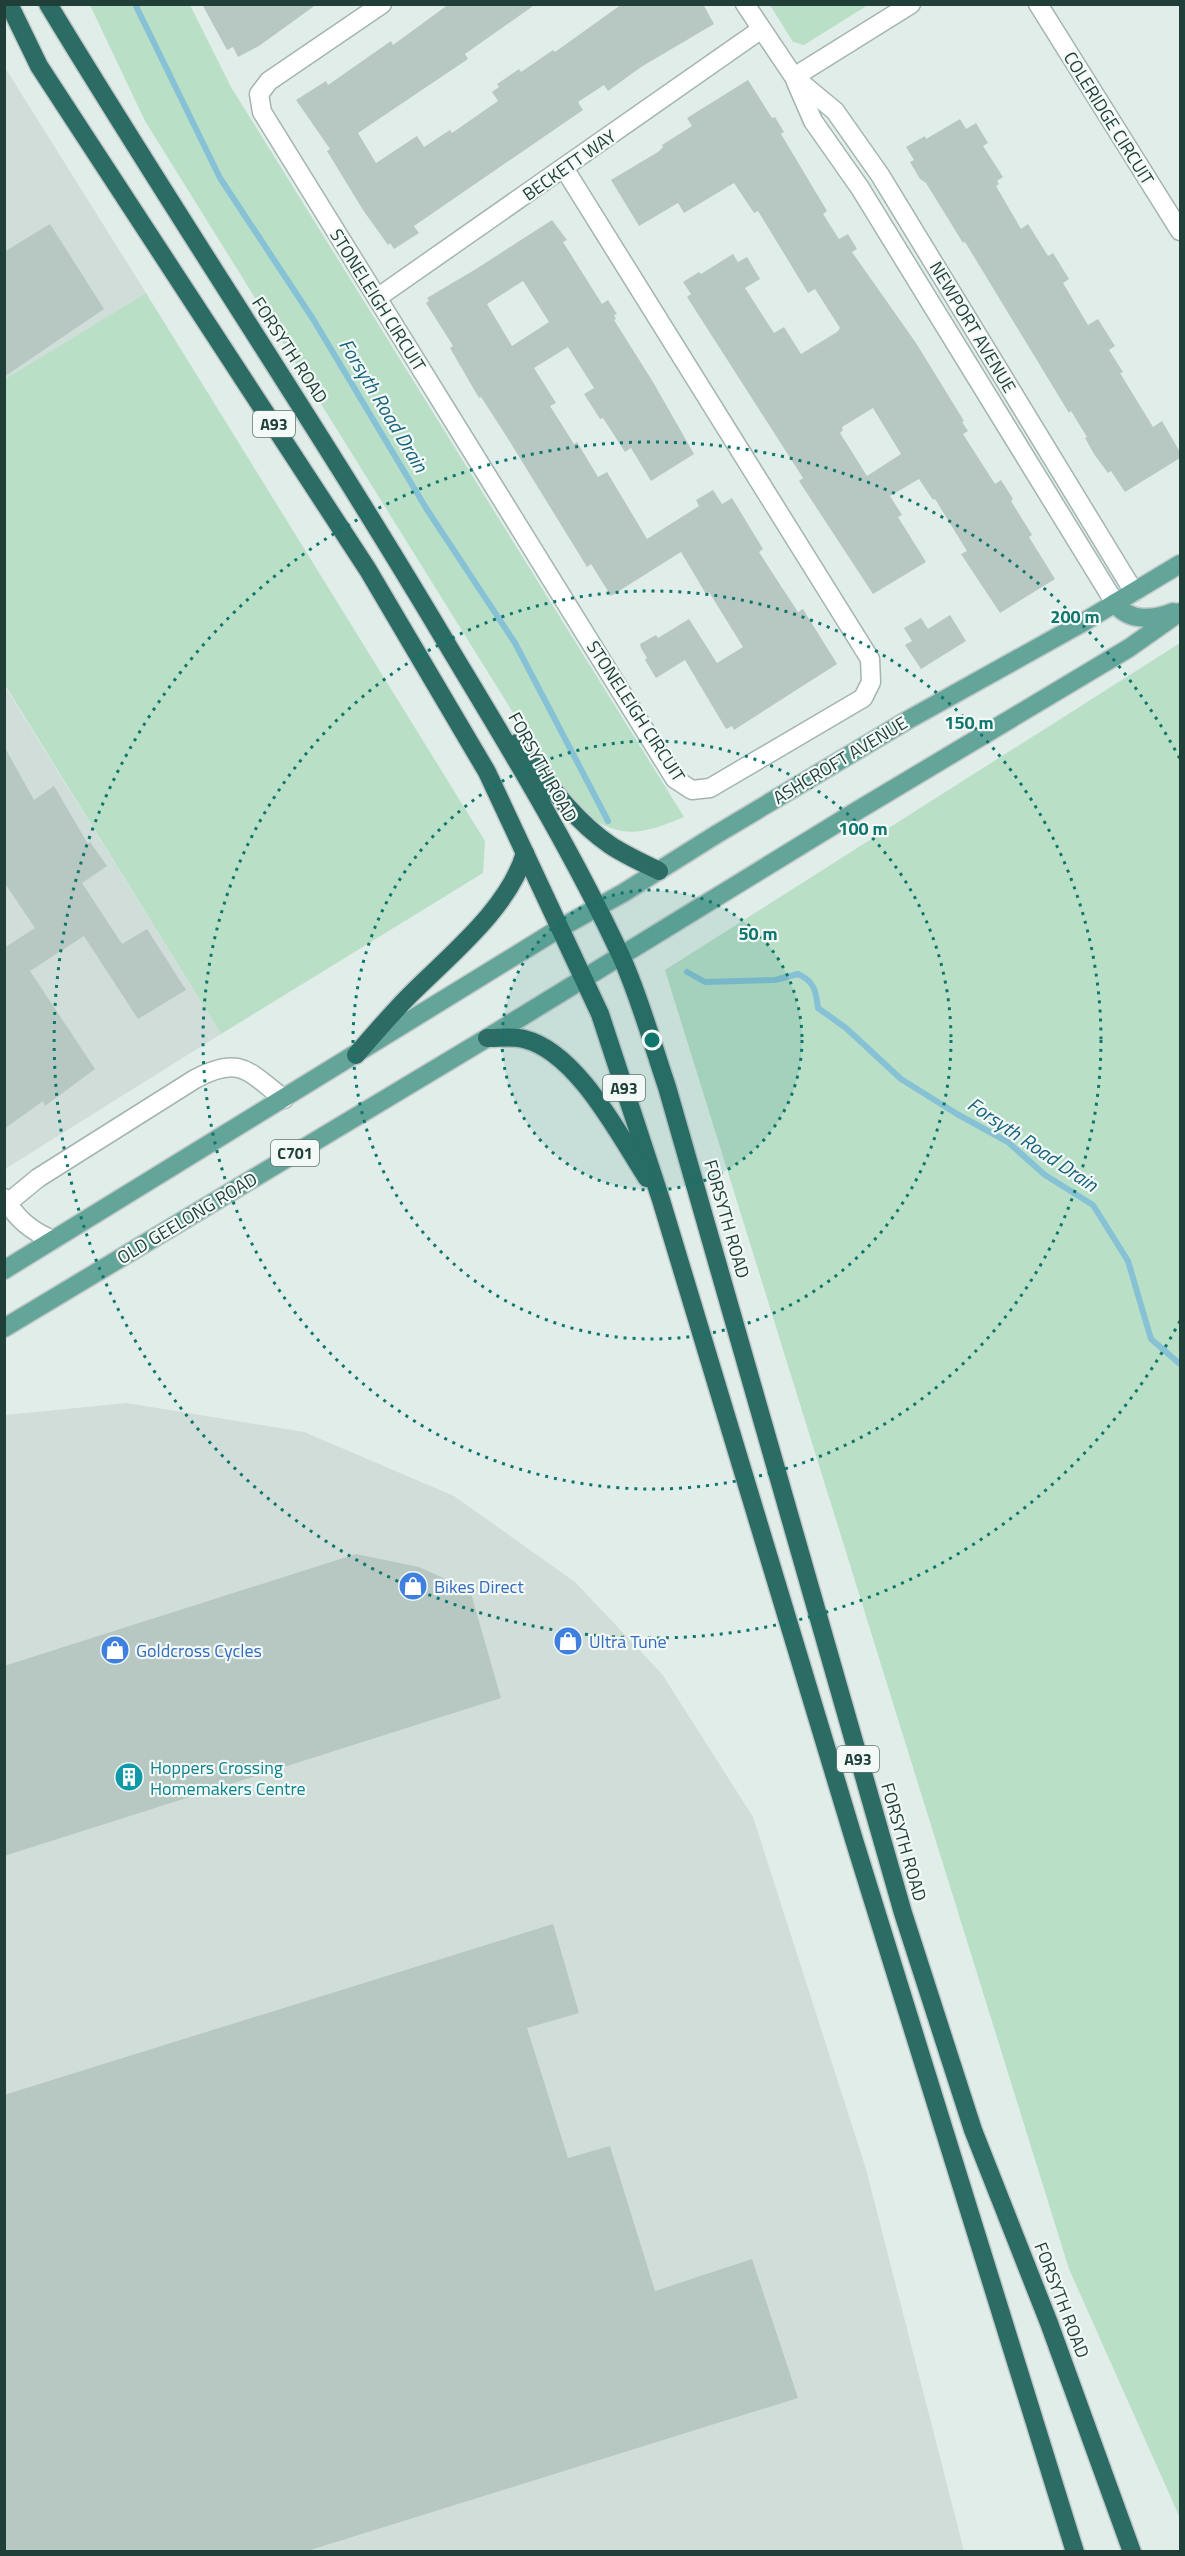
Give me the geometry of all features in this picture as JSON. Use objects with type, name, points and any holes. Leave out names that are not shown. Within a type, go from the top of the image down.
[{"type":"highway","name":"A93","points":[[9,4],[39,66],[368,570],[487,772],[600,1014],[661,1200],[855,1843],[1075,2552]]},
{"type":"highway","name":"FORSYTH ROAD","points":[[48,4],[143,161],[375,521],[521,769],[596,908],[636,993],[670,1098],[903,1913],[973,2130],[1049,2323],[1132,2552]]},
{"type":"highway","points":[[473,688],[566,806],[611,846],[659,871]]},
{"type":"highway","points":[[356,1055],[491,912],[512,886],[525,853]]},
{"type":"highway","points":[[487,1038],[522,1038],[539,1044],[570,1069],[590,1090],[661,1200]]},
{"type":"main road","name":"ASHCROFT AVENUE","points":[[560,928],[659,871],[906,721],[1180,564]]},
{"type":"main road","points":[[1115,603],[1124,613],[1146,618],[1180,611]]},
{"type":"main road","points":[[620,956],[1129,648],[1180,611]]},
{"type":"main road","points":[[4,1270],[560,928]]},
{"type":"main road","name":"C701","points":[[584,977],[620,956]]},
{"type":"main road","name":"OLD GEELONG ROAD","points":[[4,1328],[487,1038],[584,977]]},
{"type":"street","name":"STONELEIGH CIRCUIT","points":[[382,4],[269,81],[260,94],[262,112],[675,779],[692,790],[710,788],[863,698],[871,682],[870,659],[564,168]]},
{"type":"street","name":"NEWPORT AVENUE","points":[[745,4],[760,30],[794,77],[813,121],[860,188],[1115,603]]},
{"type":"street","points":[[794,77],[911,4]]},
{"type":"street","name":"COLERIDGE CIRCUIT","points":[[1038,4],[1180,231]]},
{"type":"street","name":"BECKETT WAY","points":[[376,298],[760,30]]},
{"type":"street","name":"NEWPORT AVENUE","points":[[794,77],[835,111],[880,175],[1134,592]]},
{"type":"street","points":[[860,188],[880,175]]},
{"type":"street","points":[[53,1240],[26,1225],[6,1203],[38,1178],[195,1079],[218,1067],[240,1067],[284,1099]]},
{"type":"shaded area","points":[[4,66],[146,293],[5,379],[4,379]]},
{"type":"shaded area","points":[[4,685],[221,1034],[5,1169],[4,1169]]},
{"type":"shaded area","points":[[127,1403],[304,1432],[454,1496],[575,1582],[662,1674],[753,1817],[866,2169],[964,2551],[5,2552],[5,1415]]},
{"type":"green space","points":[[90,5],[190,5],[231,87],[684,817],[650,829],[636,832],[623,831],[598,822],[568,801],[145,121]]},
{"type":"green space","points":[[770,5],[868,5],[804,45],[793,42]]},
{"type":"green space","points":[[146,293],[485,841],[483,873],[221,1034],[5,685],[5,379]]},
{"type":"green space","points":[[1180,643],[1180,2518],[1069,2269],[665,970]]},
{"type":"building","points":[[202,4],[317,4],[259,46],[238,57],[233,47],[227,50]]},
{"type":"building","points":[[449,4],[536,4],[465,54],[468,59],[358,133],[376,163],[417,136],[424,147],[450,130],[452,133],[498,101],[492,92],[499,87],[497,84],[519,69],[521,72],[553,50],[555,52],[622,4],[703,4],[714,24],[641,67],[608,91],[604,85],[578,102],[583,110],[414,226],[419,233],[394,249],[390,243],[388,245],[363,210],[327,151],[330,149],[296,100],[326,81],[328,85],[391,41],[393,45]]},
{"type":"building","points":[[748,80],[772,118],[775,117],[784,132],[781,134],[827,211],[823,214],[839,239],[848,234],[857,249],[852,252],[916,343],[964,421],[962,422],[968,431],[963,434],[995,484],[1001,480],[1013,499],[1011,501],[1032,535],[1029,537],[1055,579],[1000,613],[961,554],[967,551],[935,499],[933,500],[919,479],[890,496],[902,515],[898,517],[926,562],[873,594],[799,481],[803,478],[687,297],[691,294],[683,282],[699,272],[701,274],[733,254],[738,262],[747,257],[760,279],[745,288],[774,333],[784,327],[801,354],[840,328],[815,289],[808,293],[758,211],[754,213],[734,183],[684,213],[678,203],[639,226],[611,180],[658,152],[663,147],[662,145],[692,126],[687,118]],"holes":[[[873,408],[901,454],[867,476],[840,433],[843,430],[842,427]]]},
{"type":"building","points":[[960,119],[966,129],[976,123],[988,143],[983,146],[1003,177],[997,181],[999,184],[996,186],[1021,229],[1028,224],[1048,256],[1053,253],[1069,279],[1063,283],[1088,325],[1098,319],[1115,346],[1109,350],[1123,372],[1120,373],[1153,427],[1162,421],[1180,452],[1180,458],[1125,492],[1111,471],[1108,473],[1094,454],[1085,438],[1087,437],[1071,411],[1069,413],[965,242],[963,243],[926,183],[920,179],[910,162],[914,160],[906,147],[925,136],[926,139]]},
{"type":"building","points":[[552,220],[567,240],[563,242],[602,304],[608,300],[617,314],[614,315],[616,319],[614,320],[694,454],[651,481],[631,448],[625,452],[584,394],[594,388],[568,347],[534,368],[556,403],[550,406],[574,444],[577,442],[598,477],[607,472],[647,539],[699,506],[696,500],[713,490],[722,504],[732,498],[763,549],[759,552],[798,612],[803,609],[837,664],[734,730],[732,726],[726,729],[685,660],[656,678],[645,660],[647,658],[640,644],[656,635],[658,638],[689,619],[717,663],[743,647],[709,592],[706,594],[681,552],[611,596],[591,564],[587,567],[505,434],[481,397],[479,398],[450,348],[453,346],[426,303],[429,301],[427,298]],"holes":[[[523,281],[549,322],[512,346],[487,304]]]},
{"type":"building","points":[[50,224],[104,309],[4,377],[4,252]]},
{"type":"building","points":[[950,615],[966,641],[921,669],[905,645],[912,641],[904,628],[921,618],[928,629]]},
{"type":"building","points":[[4,746],[34,800],[54,786],[88,844],[90,842],[107,866],[82,883],[122,944],[147,929],[186,990],[138,1019],[84,936],[30,971],[95,1069],[45,1106],[43,1101],[4,1129],[4,948],[35,928],[4,882]]},
{"type":"building","name":"Hoppers Crossing Homemakers Centre","points":[[356,1554],[419,1567],[470,1590],[501,1698],[4,1856],[4,1666]]},
{"type":"building","points":[[553,1924],[579,2013],[527,2028],[568,2158],[610,2146],[655,2291],[752,2259],[798,2398],[304,2552],[4,2552],[4,2095]]},
{"type":"waterway","name":"Forsyth Road Drain","points":[[135,4],[220,178],[313,319],[426,508],[515,643],[608,821]]},
{"type":"waterway","name":"Forsyth Road Drain","points":[[687,972],[705,982],[775,980],[798,974],[811,983],[818,1008],[846,1028],[901,1079],[1008,1142],[1045,1175],[1093,1205],[1128,1261],[1151,1339],[1180,1364]]},
{"type":"place","name":"Bikes Direct","points":[[413,1586]]},
{"type":"place","name":"Ultra Tune","points":[[568,1641]]},
{"type":"place","name":"Goldcross Cycles","points":[[115,1650]]},
{"type":"place","name":"Hoppers Crossing Homemakers Centre","points":[[129,1777]]}]
